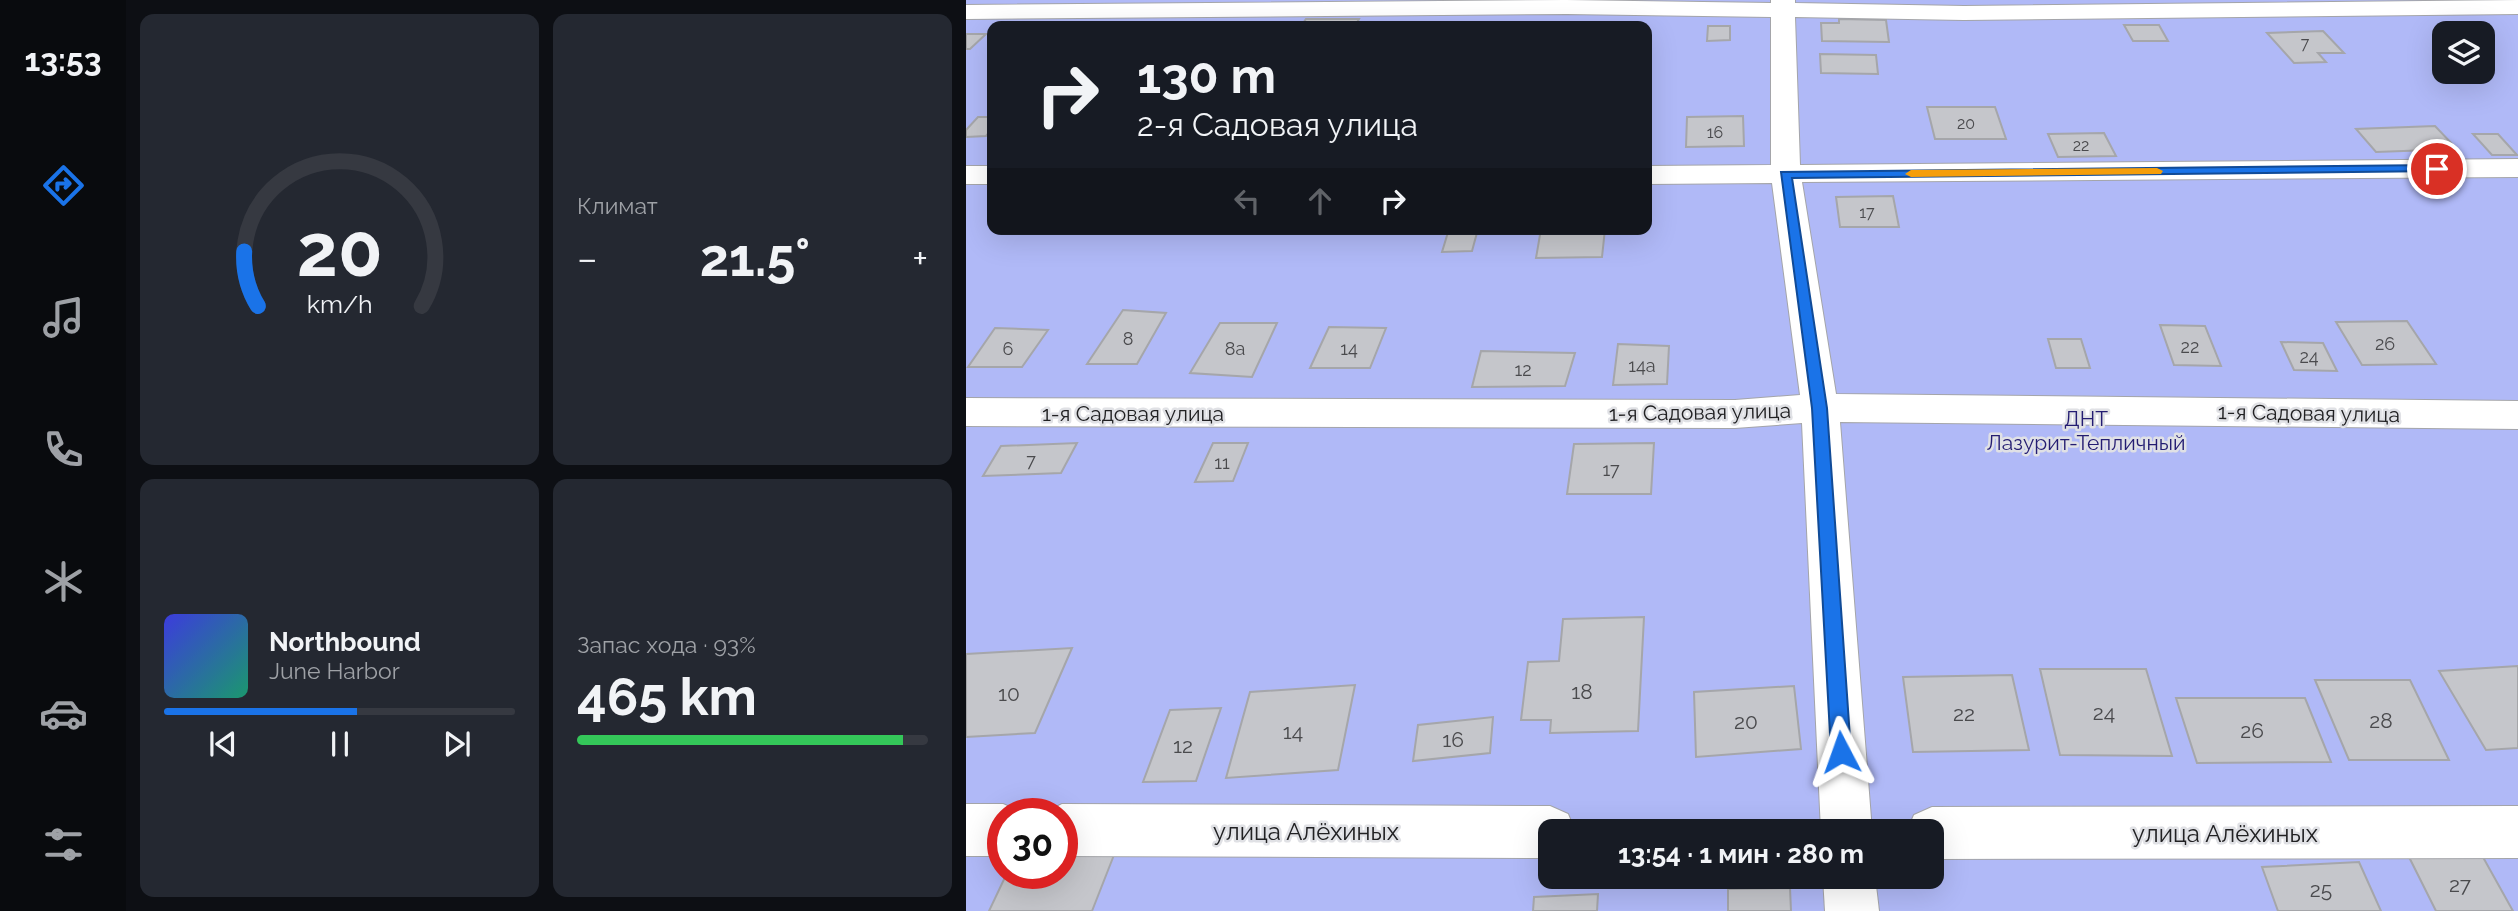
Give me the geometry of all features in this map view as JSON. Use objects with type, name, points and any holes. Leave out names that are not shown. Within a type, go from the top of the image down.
[{"type":"street","points":[[1783,5],[1786,175],[1820,408],[1845,819]]},
{"type":"street","points":[[966,12],[1783,5],[1964,13],[2518,7]]},
{"type":"street","points":[[1652,175],[2518,168]]},
{"type":"street","points":[[966,175],[987,175]]},
{"type":"street","name":"1-я Садовая улица","points":[[966,412],[1735,414],[1820,408],[2518,415]]},
{"type":"street","points":[[966,830],[987,830]]},
{"type":"street","name":"улица Алёхиных","points":[[1078,831],[1538,832]]},
{"type":"street","name":"улица Алёхиных","points":[[1944,833],[2518,832]]},
{"type":"street","points":[[1850,889],[1852,911]]},
{"type":"green space","name":"ДНТ Лазурит-Тепличный","points":[[966,0],[2518,0],[2518,911],[966,911]]},
{"type":"building","points":[[1306,19],[1359,19],[1358,21],[1305,21]]},
{"type":"building","points":[[1839,19],[1886,20],[1889,42],[1822,41],[1821,23],[1839,23]]},
{"type":"building","points":[[2124,25],[2159,25],[2168,41],[2133,41]]},
{"type":"building","points":[[1708,26],[1730,26],[1730,40],[1707,41]]},
{"type":"building","points":[[2323,31],[2344,53],[2318,53],[2326,62],[2294,63],[2267,33]]},
{"type":"building","points":[[966,34],[986,34],[970,49],[966,49]]},
{"type":"building","points":[[1820,54],[1876,55],[1878,74],[1821,73]]},
{"type":"building","points":[[1927,107],[1995,107],[2006,139],[1935,139]]},
{"type":"building","points":[[1743,116],[1744,146],[1686,147],[1687,117]]},
{"type":"building","points":[[978,117],[987,117],[986,136],[966,137],[966,130]]},
{"type":"building","points":[[2435,126],[2457,149],[2376,152],[2356,129]]},
{"type":"building","points":[[2104,133],[2116,156],[2058,157],[2048,134]]},
{"type":"building","points":[[2473,134],[2498,134],[2517,155],[2492,155]]},
{"type":"building","points":[[1893,196],[1899,227],[1840,227],[1836,197]]},
{"type":"building","points":[[1447,235],[1476,235],[1472,251],[1442,252]]},
{"type":"building","points":[[1540,235],[1604,235],[1602,257],[1536,258]]},
{"type":"building","points":[[1123,310],[1166,313],[1137,364],[1087,364]]},
{"type":"building","points":[[2407,321],[2436,364],[2362,365],[2336,322]]},
{"type":"building","points":[[1220,323],[1277,323],[1252,377],[1190,373]]},
{"type":"building","points":[[2160,325],[2205,326],[2221,366],[2174,365]]},
{"type":"building","points":[[1329,327],[1386,328],[1370,368],[1310,368]]},
{"type":"building","points":[[995,328],[1048,330],[1022,367],[968,367]]},
{"type":"building","points":[[2048,339],[2081,339],[2090,368],[2056,368]]},
{"type":"building","points":[[2281,342],[2323,343],[2337,371],[2294,370]]},
{"type":"building","points":[[1618,344],[1669,346],[1667,384],[1613,385]]},
{"type":"building","points":[[1481,351],[1575,353],[1565,386],[1472,387]]},
{"type":"building","points":[[1077,443],[1061,473],[983,476],[1001,446]]},
{"type":"building","points":[[1213,443],[1248,443],[1233,481],[1195,482]]},
{"type":"building","points":[[1654,443],[1651,494],[1567,494],[1574,444]]},
{"type":"building","points":[[1644,617],[1638,731],[1550,733],[1551,720],[1521,720],[1528,662],[1559,661],[1563,619]]},
{"type":"building","points":[[1072,648],[1035,733],[966,737],[966,654]]},
{"type":"building","points":[[2518,666],[2518,748],[2486,750],[2439,671]]},
{"type":"building","points":[[2040,669],[2146,669],[2172,756],[2060,755]]},
{"type":"building","points":[[2012,675],[2029,750],[1913,752],[1903,677]]},
{"type":"building","points":[[2315,680],[2410,680],[2449,760],[2349,760]]},
{"type":"building","points":[[1355,685],[1338,770],[1226,778],[1250,692]]},
{"type":"building","points":[[1794,686],[1801,749],[1696,757],[1694,692]]},
{"type":"building","points":[[2176,698],[2305,698],[2331,762],[2197,763]]},
{"type":"building","points":[[1221,708],[1196,781],[1143,782],[1170,710]]},
{"type":"building","points":[[1493,717],[1490,753],[1413,761],[1418,725]]},
{"type":"building","points":[[2479,850],[2513,911],[2436,911],[2409,857]]},
{"type":"building","points":[[1114,855],[1092,911],[989,911],[999,889],[1078,889],[1078,856]]},
{"type":"building","points":[[2359,862],[2381,911],[2278,911],[2262,867]]},
{"type":"building","points":[[1728,889],[1790,889],[1791,911],[1728,911]]},
{"type":"building","points":[[1598,894],[1597,911],[1533,911],[1534,897]]},
{"type":"slow traffic","points":[[1911,174],[2157,171]]},
{"type":"route","points":[[1841,752],[1820,408],[1786,175],[2437,169]]}]
